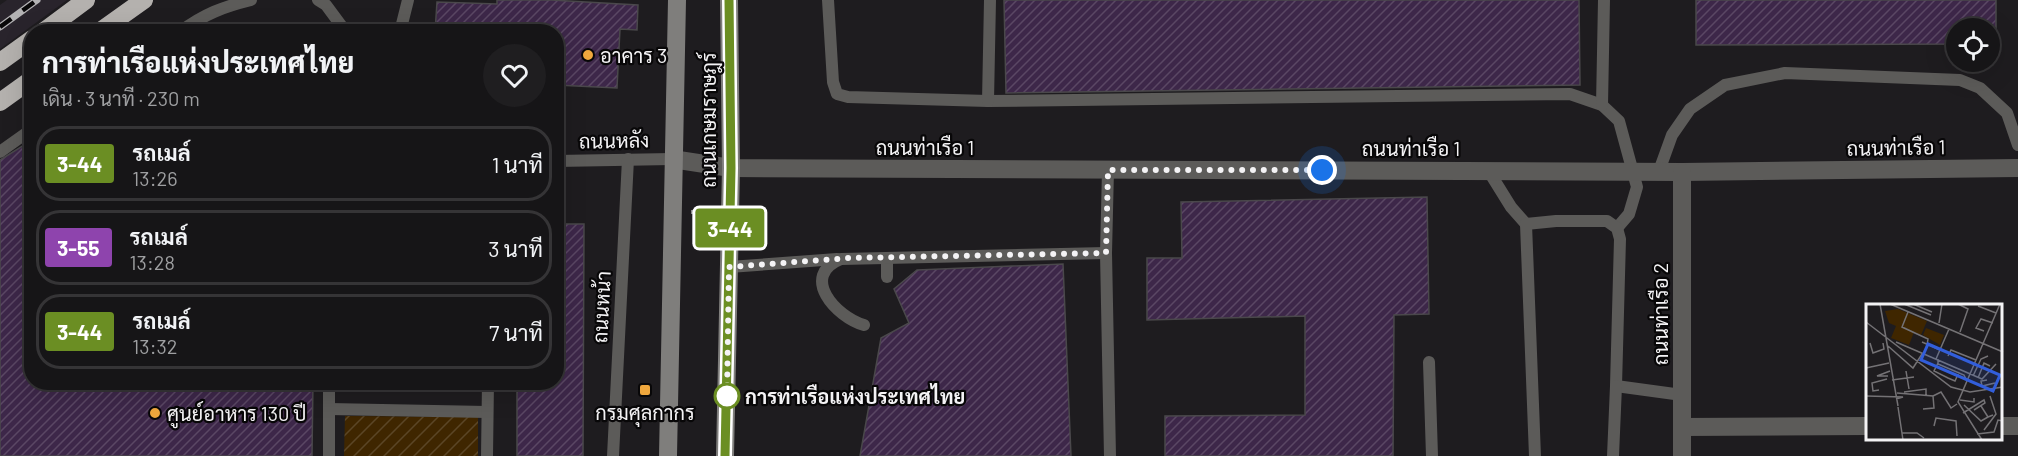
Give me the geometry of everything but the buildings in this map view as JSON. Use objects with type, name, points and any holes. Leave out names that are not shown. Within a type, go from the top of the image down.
[{"type":"highway","points":[[53,24],[86,0]]},
{"type":"highway","points":[[110,24],[144,0]]},
{"type":"highway","points":[[0,62],[24,45]]},
{"type":"highway","points":[[0,102],[24,85]]},
{"type":"street","name":"ถนนเกษมราษฎร์","points":[[668,456],[672,159],[677,0]]},
{"type":"street","name":"ถนนเกษมราษฎร์","points":[[724,456],[731,168],[729,0]]},
{"type":"street","name":"ถนนท่าเรือ 1","points":[[672,159],[731,168],[1682,172],[2018,168]]},
{"type":"street","name":"ถนนท่าเรือ 2","points":[[1682,172],[1682,456]]},
{"type":"street","points":[[1682,427],[1866,426]]},
{"type":"lane","points":[[191,24],[202,16],[226,6],[251,0]]},
{"type":"lane","points":[[318,0],[326,5],[339,24]]},
{"type":"lane","points":[[402,24],[408,0]]},
{"type":"lane","points":[[828,0],[833,81],[837,94],[848,97],[988,101],[1570,94],[1602,105],[1619,121],[1637,187],[1629,214],[1617,228]]},
{"type":"lane","points":[[988,101],[990,0]]},
{"type":"lane","points":[[1602,105],[1604,0]]},
{"type":"lane","points":[[1659,171],[1672,135],[1690,109],[1725,85],[1785,73],[1960,80],[1980,88],[2007,113],[2018,145]]},
{"type":"lane","points":[[0,152],[24,135]]},
{"type":"lane","name":"ถนนหน้า","points":[[613,456],[628,159]]},
{"type":"lane","name":"ถนนหลัง","points":[[564,161],[672,159]]},
{"type":"lane","points":[[1108,170],[1106,253],[1110,456]]},
{"type":"lane","points":[[1488,170],[1511,207],[1526,224],[1535,456]]},
{"type":"lane","points":[[1526,224],[1556,221],[1607,221],[1617,228],[1620,239],[1613,456]]},
{"type":"lane","points":[[729,267],[841,259],[1106,253]]},
{"type":"lane","points":[[886,258],[887,277]]},
{"type":"lane","points":[[841,259],[827,267],[823,274],[823,291],[827,299],[849,319],[864,325]]},
{"type":"lane","points":[[1429,362],[1432,456]]},
{"type":"lane","points":[[1616,386],[1682,395]]},
{"type":"lane","points":[[329,390],[329,456]]},
{"type":"lane","points":[[487,456],[488,390]]},
{"type":"lane","points":[[329,409],[488,412]]},
{"type":"path","points":[[690,212],[712,212]]},
{"type":"path","points":[[746,213],[757,213],[756,246],[767,246]]},
{"type":"shaded area","points":[[7,0],[67,0],[34,24],[24,24],[24,31],[0,49],[0,5]]},
{"type":"shaded area","points":[[345,416],[478,417],[478,456],[344,456]]},
{"type":"railway","points":[[0,27],[37,0]]},
{"type":"bus line","name":"3-44","points":[[725,456],[731,168],[729,0]]},
{"type":"place","name":"อาคาร 3","points":[[588,55]]},
{"type":"place","name":"กรมศุลกากร","points":[[645,390]]},
{"type":"place","name":"การท่าเรือแห่งประเทศไทย","points":[[727,396]]},
{"type":"place","name":"ศูนย์อาหาร 130 ปี","points":[[155,413]]},
{"type":"route","points":[[727,396],[729,267],[849,258],[1106,253],[1108,170],[1322,170]]}]
